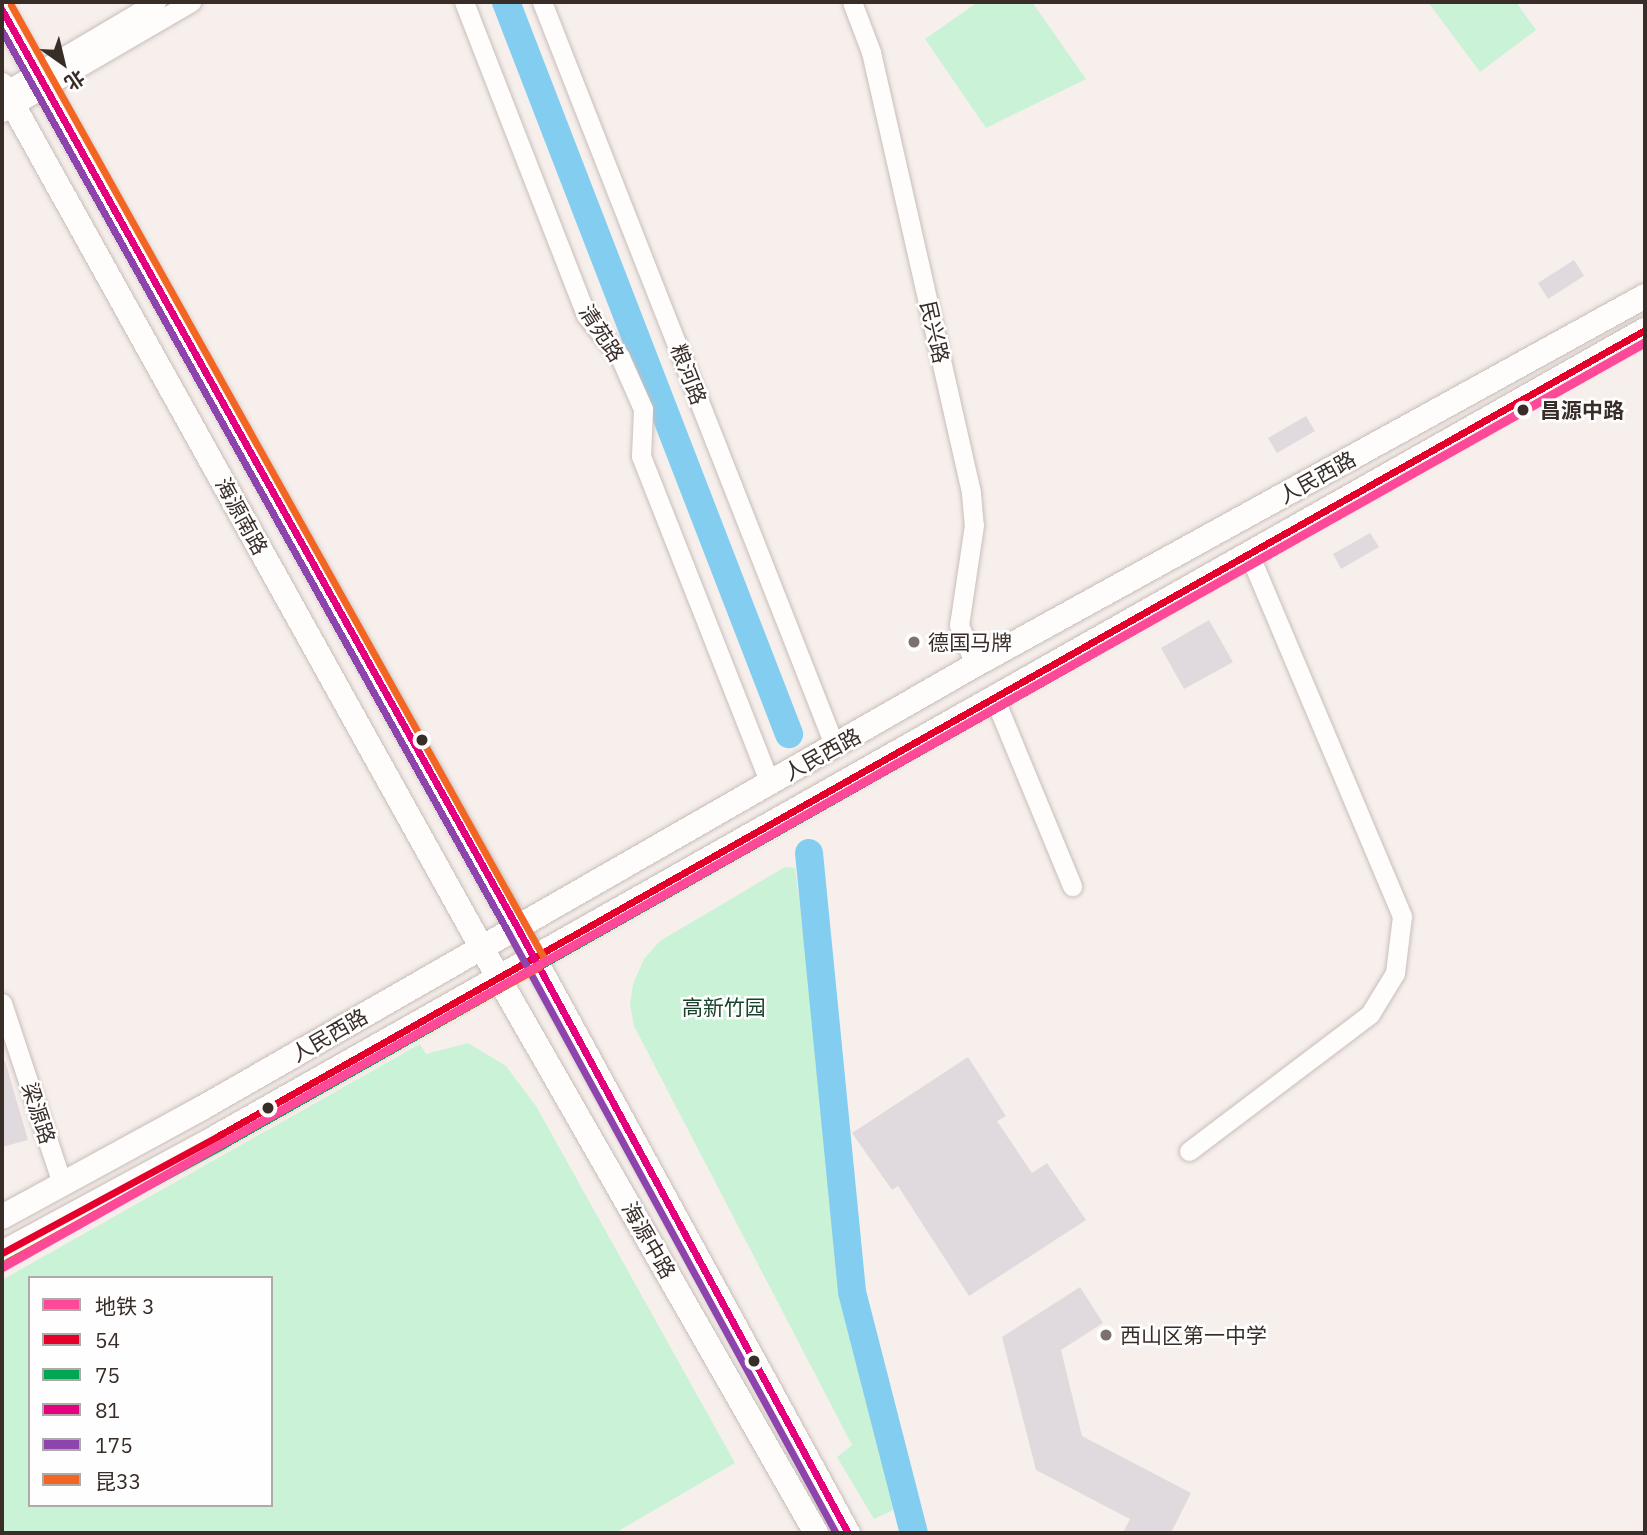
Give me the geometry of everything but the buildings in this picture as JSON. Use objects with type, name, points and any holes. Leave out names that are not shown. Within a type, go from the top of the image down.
[{"type":"main road","name":"海源南路","points":[[2,10],[517,927]]},
{"type":"main road","name":"海源南路","points":[[5,97],[482,947]]},
{"type":"main road","name":"人民西路","points":[[2,1217],[835,747],[975,665],[1645,296]]},
{"type":"main road","name":"人民西路","points":[[2,1253],[534,958],[993,695],[1645,330]]},
{"type":"main road","name":"海源中路","points":[[517,927],[848,1533]]},
{"type":"main road","name":"海源中路","points":[[482,947],[816,1533]]},
{"type":"street","points":[[39,78],[156,2]]},
{"type":"street","points":[[5,97],[191,2]]},
{"type":"street","name":"清苑路","points":[[464,2],[586,315],[620,357],[643,409],[641,456],[770,783]]},
{"type":"street","name":"粮河路","points":[[542,2],[835,747]]},
{"type":"street","name":"民兴路","points":[[852,2],[871,52],[971,492],[974,525],[959,625],[975,665]]},
{"type":"street","points":[[1189,1151],[1370,1014],[1395,973],[1402,916],[1249,553]]},
{"type":"street","points":[[993,695],[1072,886]]},
{"type":"street","name":"梁源路","points":[[2,1003],[62,1183]]},
{"type":"green space","points":[[978,2],[1032,2],[1086,79],[986,128],[925,39]]},
{"type":"green space","points":[[1428,2],[1516,2],[1536,30],[1480,72]]},
{"type":"green space","name":"高新竹园","points":[[785,867],[795,868],[850,1303],[904,1505],[874,1519],[837,1457],[852,1445],[634,1026],[630,1005],[633,984],[644,959],[660,941]]},
{"type":"green space","points":[[468,1043],[506,1066],[536,1106],[735,1463],[615,1533],[2,1533],[2,1280],[420,1044],[426,1054]]},
{"type":"waterway","points":[[506,2],[789,734]]},
{"type":"waterway","points":[[809,853],[852,1292],[914,1533]]},
{"type":"metro line","name":"3","points":[[2,1267],[1645,342]]},
{"type":"transit line","name":"昆33","points":[[7,1262],[539,967],[544,958],[11,5]]},
{"type":"transit line","name":"81","points":[[2,10],[517,927],[848,1533]]},
{"type":"transit line","name":"175","points":[[2,31],[508,932],[836,1533]]},
{"type":"transit line","name":"54","points":[[2,1253],[218,1136],[1645,330]]},
{"type":"transit line","name":"75","points":[[7,1262],[223,1145],[1645,342]]},
{"type":"place","name":"昌源中路","points":[[1523,410]]},
{"type":"place","name":"德国马牌","points":[[914,642]]},
{"type":"place","name":"西山区第一中学","points":[[1106,1335]]}]
